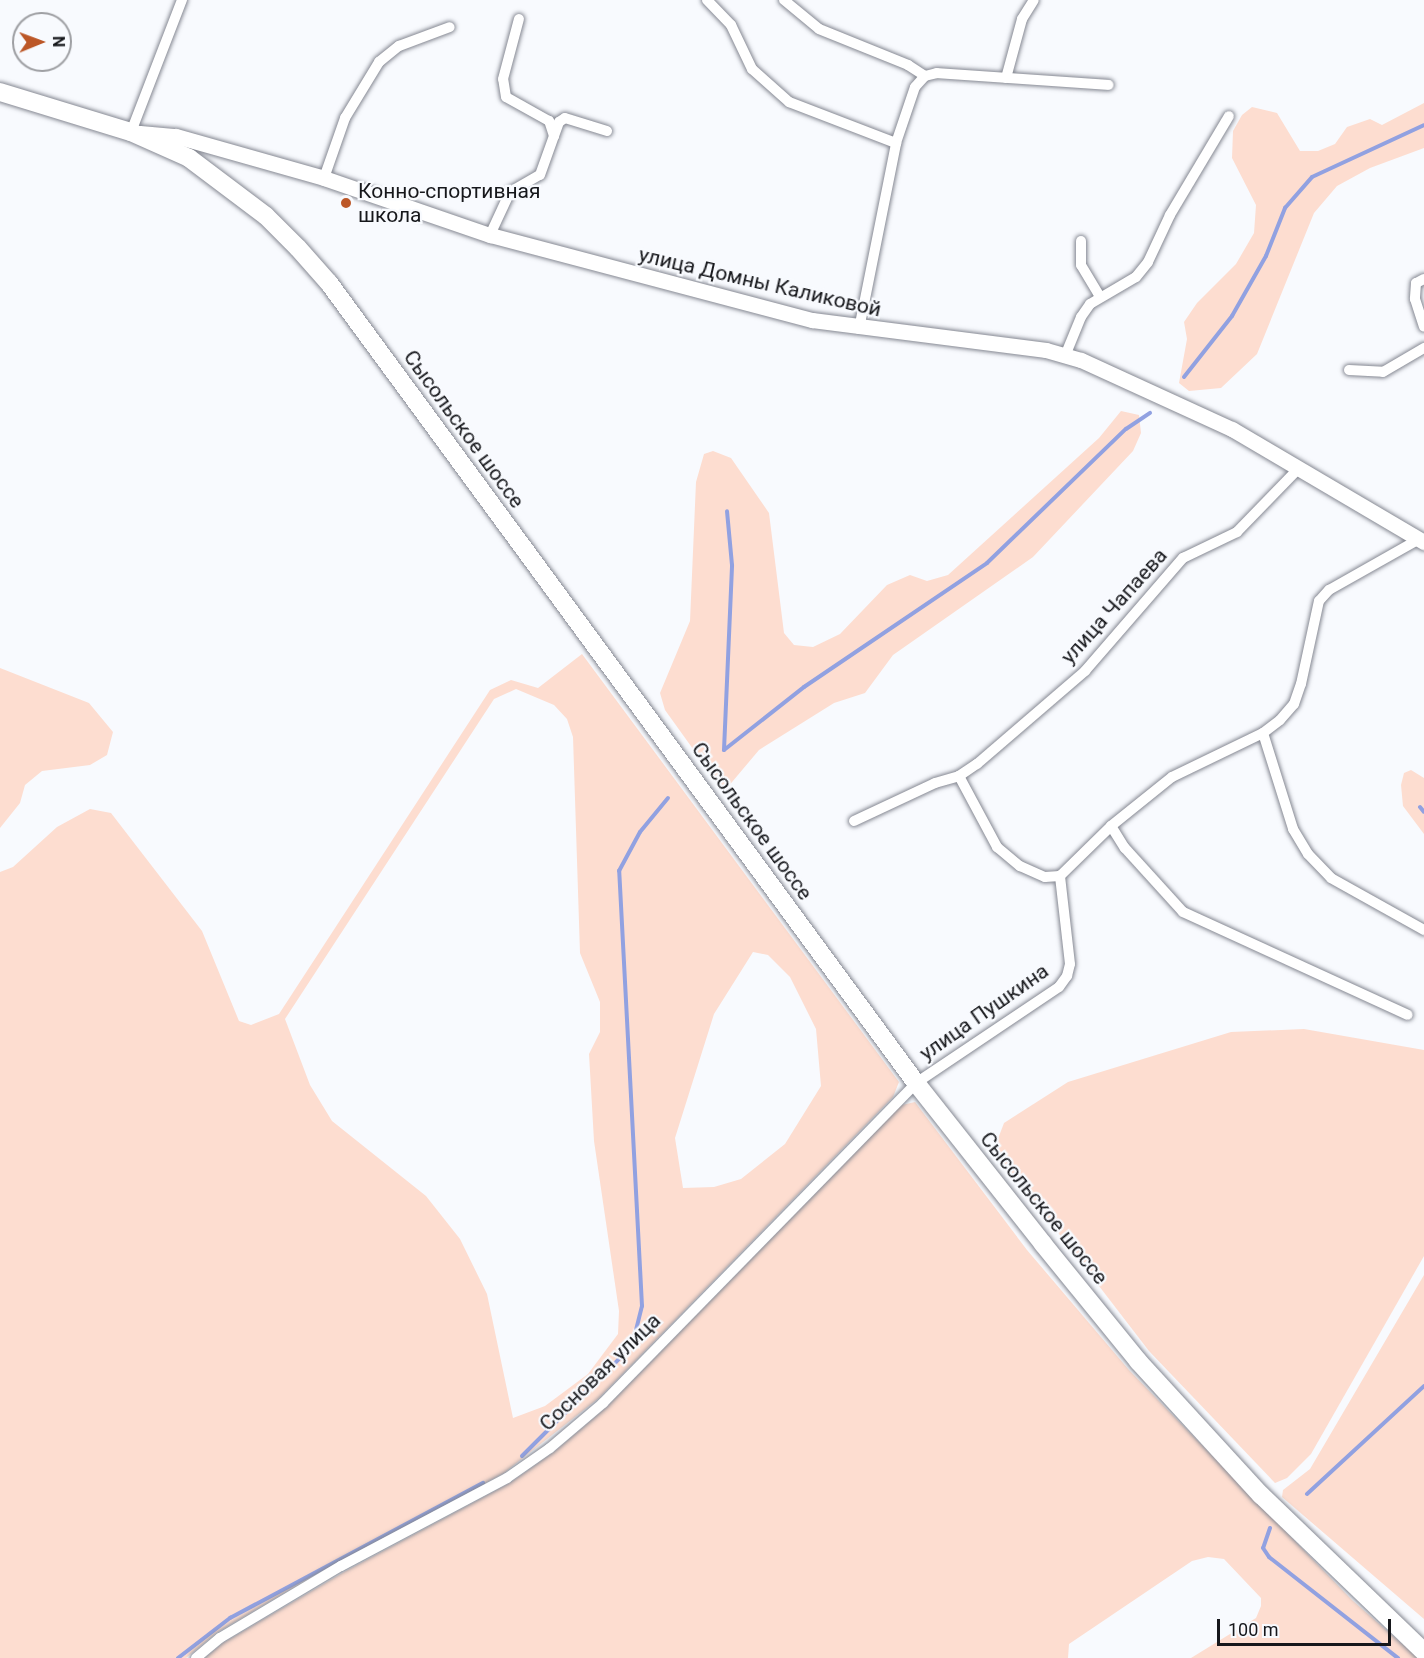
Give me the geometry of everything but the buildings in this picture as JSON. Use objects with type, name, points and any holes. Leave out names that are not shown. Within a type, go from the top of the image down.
[{"type":"highway","name":"Сысольское шоссе","points":[[0,92],[131,132],[189,158],[218,177],[266,216],[329,283],[916,1083],[1148,1371],[1261,1495],[1424,1652]]},
{"type":"main road","name":"улица Домны Каликовой","points":[[131,132],[176,136],[324,178],[490,235],[673,286],[859,329],[1065,356],[1232,429],[1422,541]]},
{"type":"street","points":[[131,132],[182,0]]},
{"type":"street","points":[[707,0],[731,24],[752,69],[789,102],[896,143]]},
{"type":"street","points":[[784,0],[819,28],[908,65],[925,76]]},
{"type":"street","points":[[1006,78],[1022,20],[1034,0]]},
{"type":"street","points":[[519,19],[503,79],[506,97],[549,121],[554,136]]},
{"type":"street","points":[[324,178],[345,118],[379,62],[399,46],[450,27]]},
{"type":"street","points":[[859,329],[896,143],[915,87],[925,76],[937,73],[1109,85]]},
{"type":"street","points":[[1065,356],[1080,317],[1101,297],[1136,277],[1148,262],[1170,215],[1229,116]]},
{"type":"street","points":[[490,235],[510,192],[540,175],[559,122],[565,118],[607,131]]},
{"type":"street","points":[[1081,241],[1081,265],[1101,297]]},
{"type":"street","points":[[1424,279],[1416,283],[1415,299],[1424,327]]},
{"type":"street","points":[[1349,370],[1383,372],[1424,348]]},
{"type":"street","name":"улица Чапаева","points":[[959,776],[1085,671],[1183,558],[1237,532],[1299,468]]},
{"type":"street","points":[[854,821],[935,783],[959,776],[997,847],[1020,866],[1045,877],[1060,876],[1111,826],[1172,777],[1263,733],[1294,704],[1319,601],[1329,590],[1422,541]]},
{"type":"street","points":[[1263,733],[1293,829],[1308,854],[1331,878],[1424,930]]},
{"type":"street","points":[[1111,826],[1125,848],[1182,912],[1408,1015]]},
{"type":"street","name":"улица Пушкина","points":[[916,1083],[1059,987],[1067,976],[1070,964],[1060,876]]},
{"type":"street","name":"Сосновая улица","points":[[196,1658],[230,1632],[341,1566],[507,1478],[550,1448],[603,1403],[916,1083]]},
{"type":"shaded area","points":[[1424,103],[1424,148],[1370,168],[1337,186],[1314,213],[1257,354],[1221,388],[1189,391],[1179,383],[1187,339],[1184,322],[1197,303],[1236,264],[1254,233],[1256,205],[1232,158],[1233,131],[1242,115],[1252,107],[1277,113],[1300,151],[1318,151],[1335,144],[1347,127],[1370,119],[1382,125]]},
{"type":"shaded area","points":[[1121,411],[1139,415],[1141,433],[1133,451],[1033,557],[893,655],[865,693],[834,703],[759,750],[727,788],[716,781],[665,710],[660,693],[690,621],[696,482],[704,454],[713,451],[731,458],[769,513],[784,633],[794,645],[813,647],[840,634],[887,585],[910,575],[927,581],[948,575],[1099,438]]},
{"type":"shaded area","points":[[582,654],[899,1082],[893,1097],[599,1398],[504,1473],[338,1561],[216,1633],[186,1658],[0,1658],[0,872],[13,867],[57,827],[90,809],[111,813],[202,931],[239,1021],[251,1025],[279,1014],[490,690],[511,680],[538,688]],"holes":[[[516,689],[554,705],[567,719],[573,737],[580,953],[600,1002],[600,1032],[589,1054],[594,1141],[619,1311],[618,1334],[588,1374],[545,1406],[513,1418],[487,1294],[460,1239],[426,1196],[332,1121],[310,1085],[285,1019],[494,699]],[[753,952],[768,955],[790,977],[816,1029],[821,1086],[785,1144],[741,1179],[714,1187],[683,1188],[675,1138],[714,1014]]]},
{"type":"shaded area","points":[[0,668],[89,703],[113,732],[107,755],[90,765],[42,771],[25,785],[20,803],[0,828]]},
{"type":"shaded area","points":[[1411,770],[1424,778],[1424,834],[1403,806],[1401,785],[1404,773]]},
{"type":"shaded area","points":[[1304,1029],[1424,1050],[1424,1256],[1311,1454],[1287,1478],[1275,1483],[1149,1351],[999,1156],[996,1144],[1004,1123],[1068,1082],[1231,1032]]},
{"type":"shaded area","points":[[915,1102],[1027,1250],[1129,1370],[1352,1600],[1418,1658],[1191,1658],[1256,1618],[1261,1606],[1261,1598],[1224,1559],[1208,1557],[1192,1561],[1069,1644],[1068,1658],[205,1658],[223,1643],[344,1572],[510,1483],[554,1452],[607,1407],[902,1105]]},
{"type":"shaded area","points":[[1424,1275],[1424,1619],[1282,1497],[1283,1490],[1310,1469]]},
{"type":"waterway","points":[[1184,377],[1232,316],[1266,256],[1285,208],[1312,177],[1424,125]]},
{"type":"waterway","points":[[724,750],[804,687],[987,563],[1126,429],[1150,413]]},
{"type":"waterway","points":[[724,750],[732,565],[727,511]]},
{"type":"waterway","points":[[522,1456],[623,1355],[635,1334],[642,1306],[619,871],[640,832],[668,798]]},
{"type":"waterway","points":[[1420,807],[1424,812]]},
{"type":"waterway","points":[[1307,1494],[1424,1386]]},
{"type":"waterway","points":[[178,1658],[230,1618],[483,1483]]},
{"type":"waterway","points":[[1270,1528],[1263,1548],[1269,1557],[1398,1658]]},
{"type":"place","name":"Конно-спортивная школа","points":[[346,203]]}]
